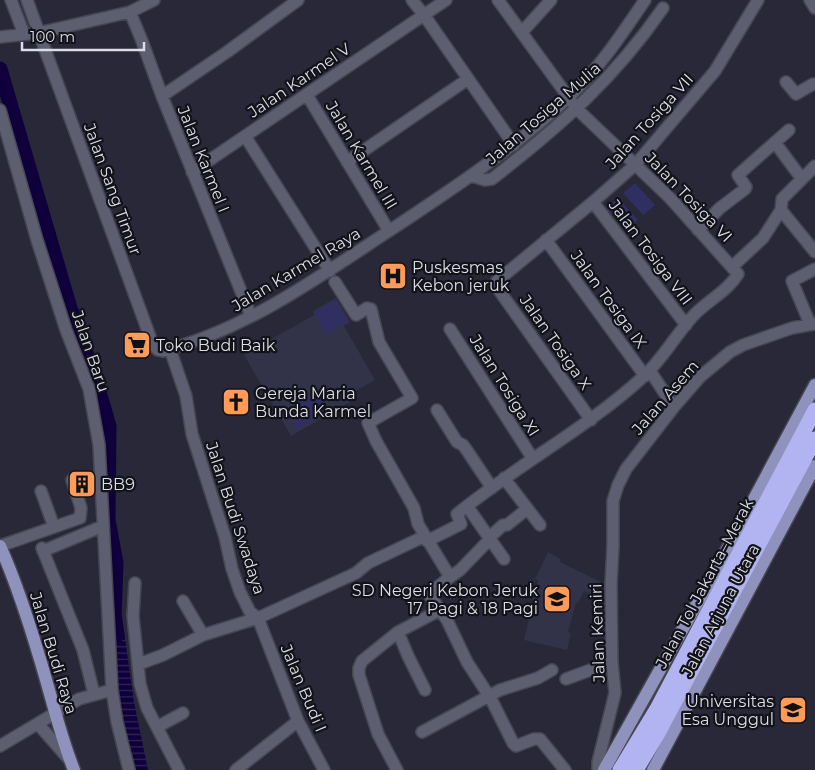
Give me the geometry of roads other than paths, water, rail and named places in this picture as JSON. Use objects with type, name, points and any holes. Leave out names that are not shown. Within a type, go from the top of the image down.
[{"type":"highway","name":"Jalan Tol Jakarta–Merak","points":[[620,770],[657,708],[815,410]]},
{"type":"highway","name":"Jalan Tol Jakarta–Merak","points":[[636,770],[662,726],[815,439]]},
{"type":"main road","points":[[604,770],[815,385]]},
{"type":"main road","name":"Jalan Arjuna Utara","points":[[653,770],[815,466]]},
{"type":"main road","name":"Jalan Budi Raya","points":[[0,546],[34,639],[54,714],[72,765]]},
{"type":"street","points":[[11,0],[24,34]]},
{"type":"street","name":"Jalan Sang Timur","points":[[27,0],[153,346],[158,350],[167,350]]},
{"type":"street","points":[[6,36],[38,33],[130,12],[154,0]]},
{"type":"street","points":[[162,96],[227,52],[298,0]]},
{"type":"street","points":[[412,0],[514,145]]},
{"type":"street","name":"Jalan Karmel V","points":[[192,172],[446,0]]},
{"type":"street","name":"Jalan Tosiga VI","points":[[498,0],[577,108],[670,198],[733,266]]},
{"type":"street","points":[[522,32],[551,0]]},
{"type":"street","name":"Jalan Tosiga Mulia","points":[[389,231],[472,176],[514,145],[569,97],[598,65],[645,0]]},
{"type":"street","name":"Jalan Tosiga VII","points":[[496,283],[594,202],[636,164],[715,71],[758,0]]},
{"type":"street","points":[[810,0],[815,8]]},
{"type":"street","name":"Jalan Tosiga Mulia","points":[[472,176],[485,180],[492,179],[533,147],[577,108],[624,61],[663,8]]},
{"type":"street","name":"Jalan Karmel I","points":[[130,12],[192,172],[251,316]]},
{"type":"street","points":[[347,162],[468,79]]},
{"type":"street","points":[[786,82],[796,94],[815,84]]},
{"type":"street","name":"Jalan Karmel III","points":[[306,95],[389,231]]},
{"type":"street","name":"Jalan Baru","points":[[0,110],[66,330],[89,389],[99,445],[112,690],[117,722],[129,770]]},
{"type":"street","points":[[698,230],[720,208],[745,189],[746,187],[738,175],[790,130]]},
{"type":"street","points":[[245,136],[330,271]]},
{"type":"street","points":[[774,143],[802,178]]},
{"type":"street","points":[[686,325],[694,315],[738,276],[738,272],[733,266],[763,238],[782,210],[782,198],[815,166]]},
{"type":"street","name":"Jalan Tosiga VIII","points":[[467,506],[504,478],[591,420],[647,373],[686,325],[594,202]]},
{"type":"street","points":[[782,210],[815,252]]},
{"type":"street","name":"Jalan Karmel Raya","points":[[167,350],[220,331],[251,316],[330,271],[389,231]]},
{"type":"street","name":"Jalan Tosiga IX","points":[[546,240],[674,407]]},
{"type":"street","points":[[813,324],[792,281],[815,269]]},
{"type":"street","points":[[335,282],[356,315],[367,308],[371,309],[379,342],[412,398],[368,423],[376,441],[414,508],[417,515],[416,521],[450,578]]},
{"type":"street","name":"Jalan Tosiga X","points":[[496,283],[591,420]]},
{"type":"street","name":"Jalan Asem","points":[[614,494],[626,469],[674,407],[701,376],[730,352],[743,345],[813,324]]},
{"type":"street","name":"Jalan Tosiga XI","points":[[450,329],[532,459]]},
{"type":"street","name":"Jalan Budi Swadaya","points":[[167,350],[186,396],[192,434],[225,537],[232,570],[250,612],[258,618],[356,573],[368,563],[461,524],[457,514],[467,506]]},
{"type":"street","points":[[437,410],[457,442],[463,445],[492,488]]},
{"type":"street","points":[[504,478],[540,525]]},
{"type":"street","points":[[0,546],[80,518],[81,508],[72,480]]},
{"type":"street","points":[[40,491],[54,527]]},
{"type":"street","name":"Jalan Kemiri","points":[[598,770],[598,762],[615,693],[612,662],[610,584],[614,494]]},
{"type":"street","points":[[467,506],[504,559]]},
{"type":"street","points":[[527,509],[503,526],[460,570],[429,594],[447,620],[467,662],[489,696],[513,743],[516,746],[534,739],[540,739],[565,770]]},
{"type":"street","points":[[94,694],[84,650],[43,549],[103,526]]},
{"type":"street","points":[[135,583],[134,616],[139,664],[137,670],[147,708],[179,770]]},
{"type":"street","points":[[183,601],[202,635]]},
{"type":"street","points":[[398,770],[378,734],[359,674],[359,668],[362,661],[398,632],[440,610]]},
{"type":"street","points":[[139,664],[162,656],[202,635],[258,618]]},
{"type":"street","name":"Jalan Budi I","points":[[258,618],[298,721],[324,770]]},
{"type":"street","points":[[398,632],[425,690]]},
{"type":"street","points":[[566,679],[612,662]]},
{"type":"street","points":[[422,732],[508,686],[538,678],[552,670]]},
{"type":"street","points":[[0,746],[79,699],[112,690]]},
{"type":"street","points":[[157,727],[182,713]]},
{"type":"street","points":[[236,770],[298,721]]},
{"type":"street","points":[[38,724],[72,765]]},
{"type":"waterway","points":[[0,69],[70,308],[96,381],[109,426],[108,520],[116,563],[114,616],[117,635]]},
{"type":"place","name":"Puskesmas Kebon jeruk","points":[[393,276]]},
{"type":"place","name":"Toko Budi Baik","points":[[137,345]]},
{"type":"place","name":"Gereja Maria Bunda Karmel","points":[[236,402]]},
{"type":"place","name":"BB9","points":[[82,484]]},
{"type":"place","name":"SD Negeri Kebon Jeruk 17 Pagi & 18 Pagi","points":[[557,599]]},
{"type":"place","name":"Universitas Esa Unggul","points":[[793,710]]}]
